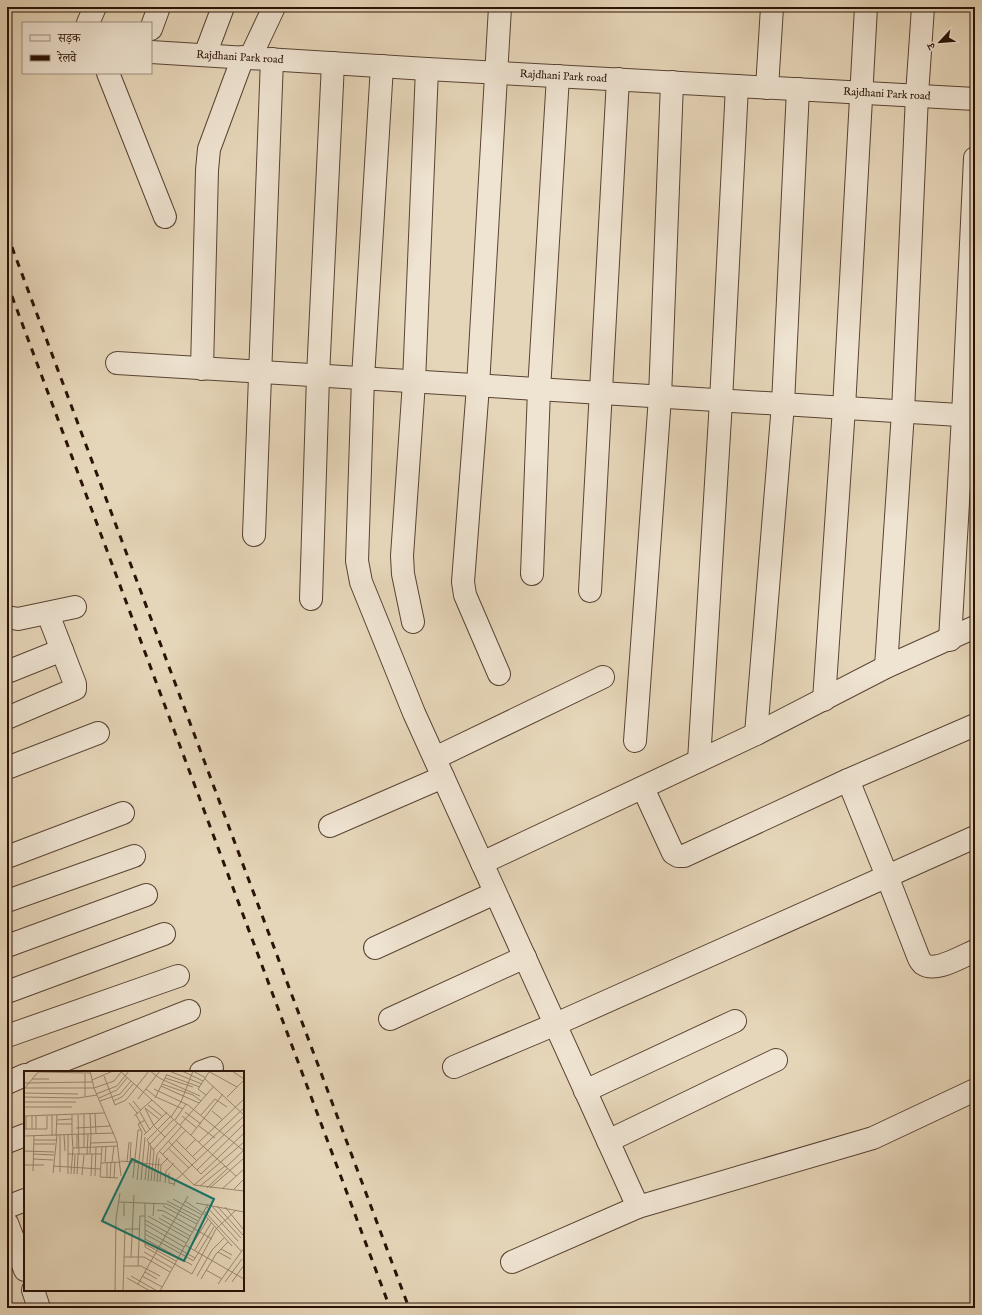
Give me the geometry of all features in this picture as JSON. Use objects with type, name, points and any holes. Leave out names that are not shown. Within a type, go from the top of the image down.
[{"type":"street","points":[[83,7],[88,22]]},
{"type":"street","points":[[88,22],[95,7]]},
{"type":"street","points":[[152,27],[160,7]]},
{"type":"street","points":[[205,55],[224,7]]},
{"type":"street","points":[[202,369],[207,170],[209,149],[246,58],[274,7]]},
{"type":"street","points":[[499,674],[465,595],[463,582],[478,386],[500,7]]},
{"type":"street","points":[[766,88],[772,7]]},
{"type":"street","points":[[824,700],[844,408],[866,7]]},
{"type":"street","points":[[886,667],[903,412],[922,7]]},
{"type":"street","name":"Rajdhani Park road","points":[[152,52],[496,73],[975,99]]},
{"type":"street","points":[[254,535],[272,59]]},
{"type":"street","points":[[311,599],[318,376],[333,63]]},
{"type":"street","points":[[382,66],[363,378],[357,561],[361,582],[411,706],[638,1207]]},
{"type":"street","points":[[413,622],[403,574],[402,556],[414,382],[428,69]]},
{"type":"street","points":[[108,74],[164,218]]},
{"type":"street","points":[[532,574],[539,390],[558,76]]},
{"type":"street","points":[[590,591],[618,79]]},
{"type":"street","points":[[635,742],[660,397],[672,82]]},
{"type":"street","points":[[699,761],[721,400],[737,86]]},
{"type":"street","points":[[756,734],[783,404],[798,89]]},
{"type":"street","points":[[950,640],[969,416],[975,158]]},
{"type":"street","points":[[118,363],[969,416]]},
{"type":"street","points":[[7,617],[18,619],[48,614],[75,607]]},
{"type":"street","points":[[7,718],[75,690],[75,684],[48,614]]},
{"type":"street","points":[[482,863],[756,734],[886,667],[950,640],[975,627]]},
{"type":"street","points":[[7,672],[62,650]]},
{"type":"street","points":[[330,826],[603,677]]},
{"type":"street","points":[[644,788],[674,853],[678,856],[684,856],[848,780],[975,725]]},
{"type":"street","points":[[7,768],[98,733]]},
{"type":"street","points":[[848,780],[922,963],[929,966],[938,967],[975,950]]},
{"type":"street","points":[[7,857],[123,813]]},
{"type":"street","points":[[454,1067],[556,1024],[975,837]]},
{"type":"street","points":[[7,901],[134,856]]},
{"type":"street","points":[[375,948],[496,893]]},
{"type":"street","points":[[7,946],[146,895]]},
{"type":"street","points":[[7,992],[164,934]]},
{"type":"street","points":[[390,1019],[525,957]]},
{"type":"street","points":[[7,1036],[178,976]]},
{"type":"street","points":[[37,1071],[189,1011]]},
{"type":"street","points":[[585,1091],[735,1021]]},
{"type":"street","points":[[608,1141],[776,1060]]},
{"type":"street","points":[[7,1082],[24,1076]]},
{"type":"street","points":[[512,1262],[638,1207],[873,1138],[975,1090]]},
{"type":"street","points":[[7,1142],[24,1135]]},
{"type":"street","points":[[7,1206],[24,1200]]},
{"type":"street","points":[[7,1223],[20,1264]]},
{"type":"street","points":[[33,1291],[40,1308]]},
{"type":"railway","points":[[7,234],[409,1308]]},
{"type":"railway","points":[[7,283],[390,1308]]}]
